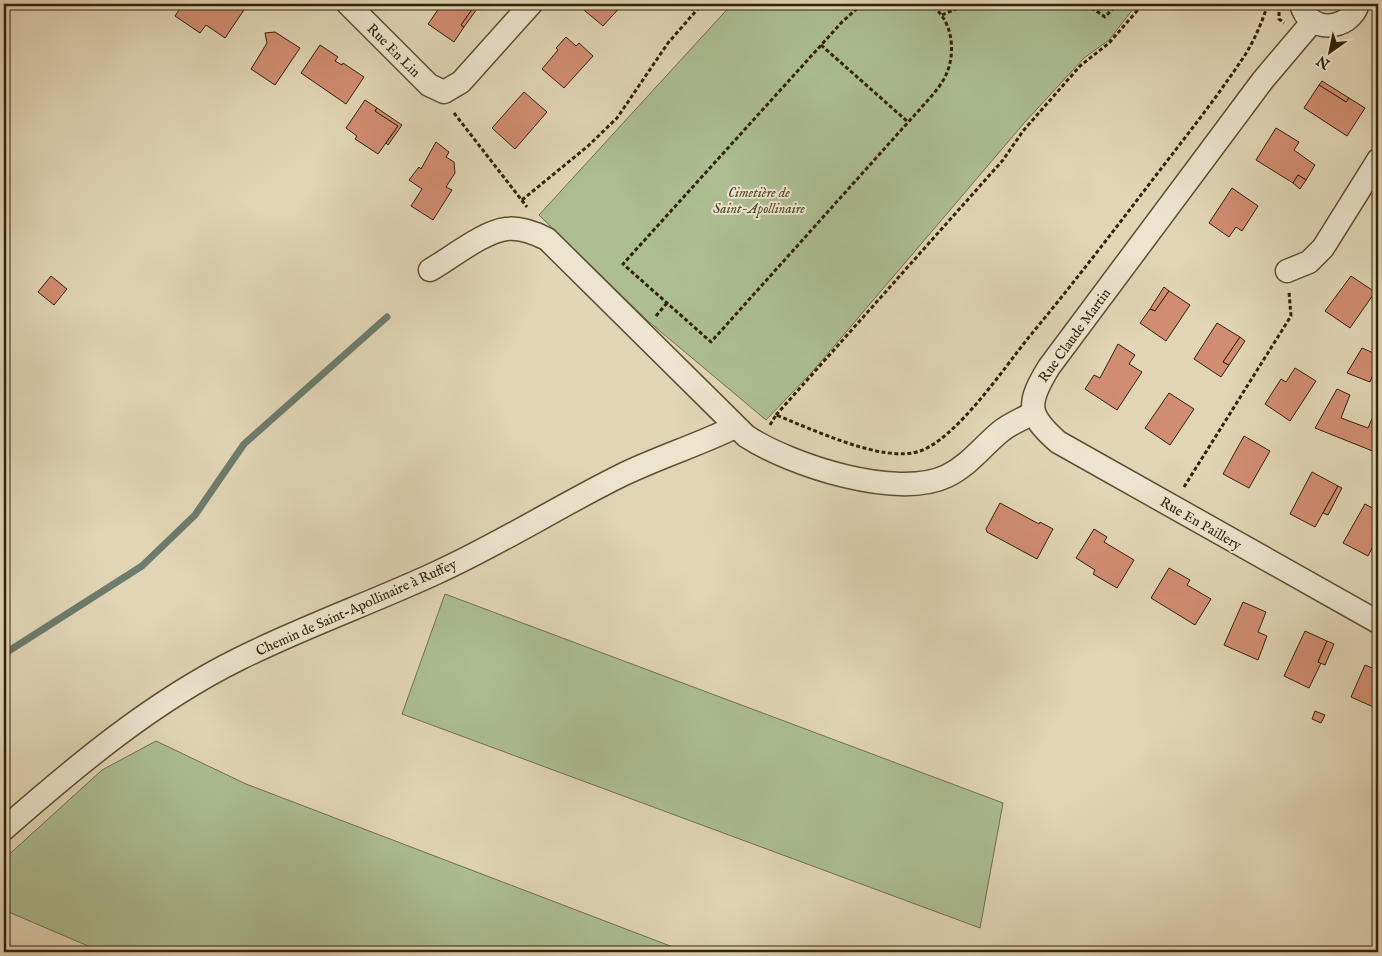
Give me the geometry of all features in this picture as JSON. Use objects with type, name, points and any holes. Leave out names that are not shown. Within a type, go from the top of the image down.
[{"type":"street","name":"Rue En Lin","points":[[348,4],[429,85],[444,92]]},
{"type":"street","points":[[444,92],[461,82],[531,4]]},
{"type":"street","points":[[1307,13],[1332,26],[1342,24],[1350,18],[1358,4]]},
{"type":"street","points":[[1367,4],[1378,7]]},
{"type":"street","name":"Rue Claude Martin","points":[[1033,413],[1034,390],[1048,367],[1263,80],[1307,13]]},
{"type":"street","points":[[1287,271],[1309,262],[1323,248],[1378,160]]},
{"type":"street","points":[[430,270],[497,232],[516,229],[538,235],[555,245],[735,427],[758,444],[795,460],[864,480],[891,484],[924,484],[937,480],[958,470],[1001,431],[1033,413]]},
{"type":"street","name":"Rue En Paillery","points":[[1033,413],[1043,430],[1058,442],[1378,622]]},
{"type":"street","name":"Chemin de Saint-Apollinaire à Ruffey","points":[[4,830],[96,752],[144,717],[214,672],[259,650],[483,551],[624,474],[699,444],[735,427]]},
{"type":"path","points":[[685,4],[695,11]]},
{"type":"path","points":[[522,200],[588,146],[617,118],[658,57],[702,4]]},
{"type":"path","points":[[862,4],[821,45],[623,264],[711,342],[945,78],[950,66],[951,40],[942,15],[929,4]]},
{"type":"path","points":[[942,15],[967,4]]},
{"type":"path","points":[[973,4],[980,6],[989,4]]},
{"type":"path","points":[[1086,4],[1105,17],[1117,4]]},
{"type":"path","points":[[758,444],[776,415],[1003,160],[1023,131],[1080,66],[1109,43],[1143,4]]},
{"type":"path","points":[[776,415],[868,448],[893,454],[919,451],[942,438],[999,375],[1183,141],[1244,56],[1260,28],[1268,4]]},
{"type":"path","points":[[821,45],[908,122]]},
{"type":"path","points":[[444,92],[451,109],[534,218],[538,235]]},
{"type":"path","points":[[1171,507],[1291,316],[1287,271]]},
{"type":"green space","name":"Cimetière de Saint-Apollinaire","points":[[732,4],[1137,4],[1109,40],[1084,58],[1025,122],[812,372],[766,420],[648,321],[539,215]]},
{"type":"green space","points":[[445,594],[1003,803],[980,928],[402,714]]},
{"type":"green space","points":[[156,741],[246,784],[686,952],[102,952],[4,910],[4,859],[102,770]]},
{"type":"building","points":[[183,4],[200,4],[208,9],[211,4],[248,4],[225,38],[206,25],[200,33],[175,16]]},
{"type":"building","points":[[442,4],[476,4],[461,25],[464,27],[454,42],[428,24]]},
{"type":"building","points":[[476,4],[479,6],[464,27],[461,25]]},
{"type":"building","points":[[579,4],[623,4],[603,26]]},
{"type":"building","points":[[275,32],[300,48],[275,85],[251,69],[267,43],[265,33]]},
{"type":"building","points":[[566,37],[576,46],[579,43],[593,56],[564,88],[542,69]]},
{"type":"building","points":[[320,45],[338,57],[335,61],[342,65],[343,63],[364,77],[346,104],[301,73]]},
{"type":"building","points":[[1322,81],[1349,98],[1346,102],[1319,85]]},
{"type":"building","points":[[1319,85],[1346,102],[1349,98],[1365,108],[1347,136],[1304,108]]},
{"type":"building","points":[[524,92],[547,112],[515,149],[492,128]]},
{"type":"building","points":[[365,100],[377,108],[375,111],[398,126],[378,154],[355,139],[357,136],[346,128]]},
{"type":"building","points":[[377,108],[402,125],[388,145],[386,143],[398,126],[375,111]]},
{"type":"building","points":[[1276,128],[1299,142],[1294,150],[1315,165],[1306,180],[1298,175],[1293,183],[1256,160]]},
{"type":"building","points":[[436,142],[449,152],[446,157],[454,162],[455,173],[446,187],[452,190],[433,220],[411,206],[422,189],[409,180],[419,167],[421,169]]},
{"type":"building","points":[[1298,175],[1306,180],[1300,189],[1293,183]]},
{"type":"building","points":[[1232,188],[1258,206],[1242,231],[1236,227],[1229,237],[1209,223]]},
{"type":"building","points":[[51,276],[67,289],[54,305],[38,292]]},
{"type":"building","points":[[1351,276],[1375,292],[1350,328],[1325,311]]},
{"type":"building","points":[[1164,287],[1169,291],[1155,311],[1150,309]]},
{"type":"building","points":[[1169,291],[1190,305],[1166,341],[1140,323],[1150,309],[1155,311]]},
{"type":"building","points":[[1217,323],[1240,337],[1223,362],[1229,365],[1221,377],[1194,359]]},
{"type":"building","points":[[1240,337],[1245,341],[1229,365],[1223,362]]},
{"type":"building","points":[[1118,344],[1135,355],[1129,364],[1142,372],[1117,410],[1085,389],[1094,375],[1100,378]]},
{"type":"building","points":[[1362,348],[1378,355],[1378,363],[1370,382],[1347,373]]},
{"type":"building","points":[[1295,368],[1316,381],[1290,421],[1265,404],[1281,379],[1286,382]]},
{"type":"building","points":[[1337,389],[1350,395],[1341,418],[1368,428],[1378,405],[1378,445],[1375,452],[1315,428]]},
{"type":"building","points":[[1169,393],[1194,409],[1170,445],[1145,428]]},
{"type":"building","points":[[1244,436],[1270,451],[1249,488],[1223,474]]},
{"type":"building","points":[[1312,472],[1338,486],[1315,527],[1290,514]]},
{"type":"building","points":[[1338,486],[1342,488],[1328,515],[1323,513]]},
{"type":"building","points":[[1000,503],[1039,524],[1040,522],[1053,529],[1037,559],[987,532],[986,529]]},
{"type":"building","points":[[1365,504],[1378,511],[1378,536],[1368,556],[1343,543]]},
{"type":"building","points":[[1094,529],[1107,537],[1104,542],[1134,560],[1117,588],[1093,574],[1095,570],[1076,558]]},
{"type":"building","points":[[1169,568],[1190,580],[1187,585],[1211,599],[1195,625],[1151,598]]},
{"type":"building","points":[[1243,602],[1266,612],[1258,632],[1267,636],[1258,660],[1224,645]]},
{"type":"building","points":[[1305,631],[1327,641],[1318,662],[1321,663],[1309,688],[1284,676]]},
{"type":"building","points":[[1327,641],[1334,644],[1325,665],[1318,662]]},
{"type":"building","points":[[1365,665],[1377,670],[1374,675],[1378,677],[1378,709],[1351,697]]},
{"type":"building","points":[[1315,711],[1325,715],[1321,723],[1312,719]]},
{"type":"waterway","points":[[4,654],[142,566],[195,515],[244,444],[387,317]]}]
